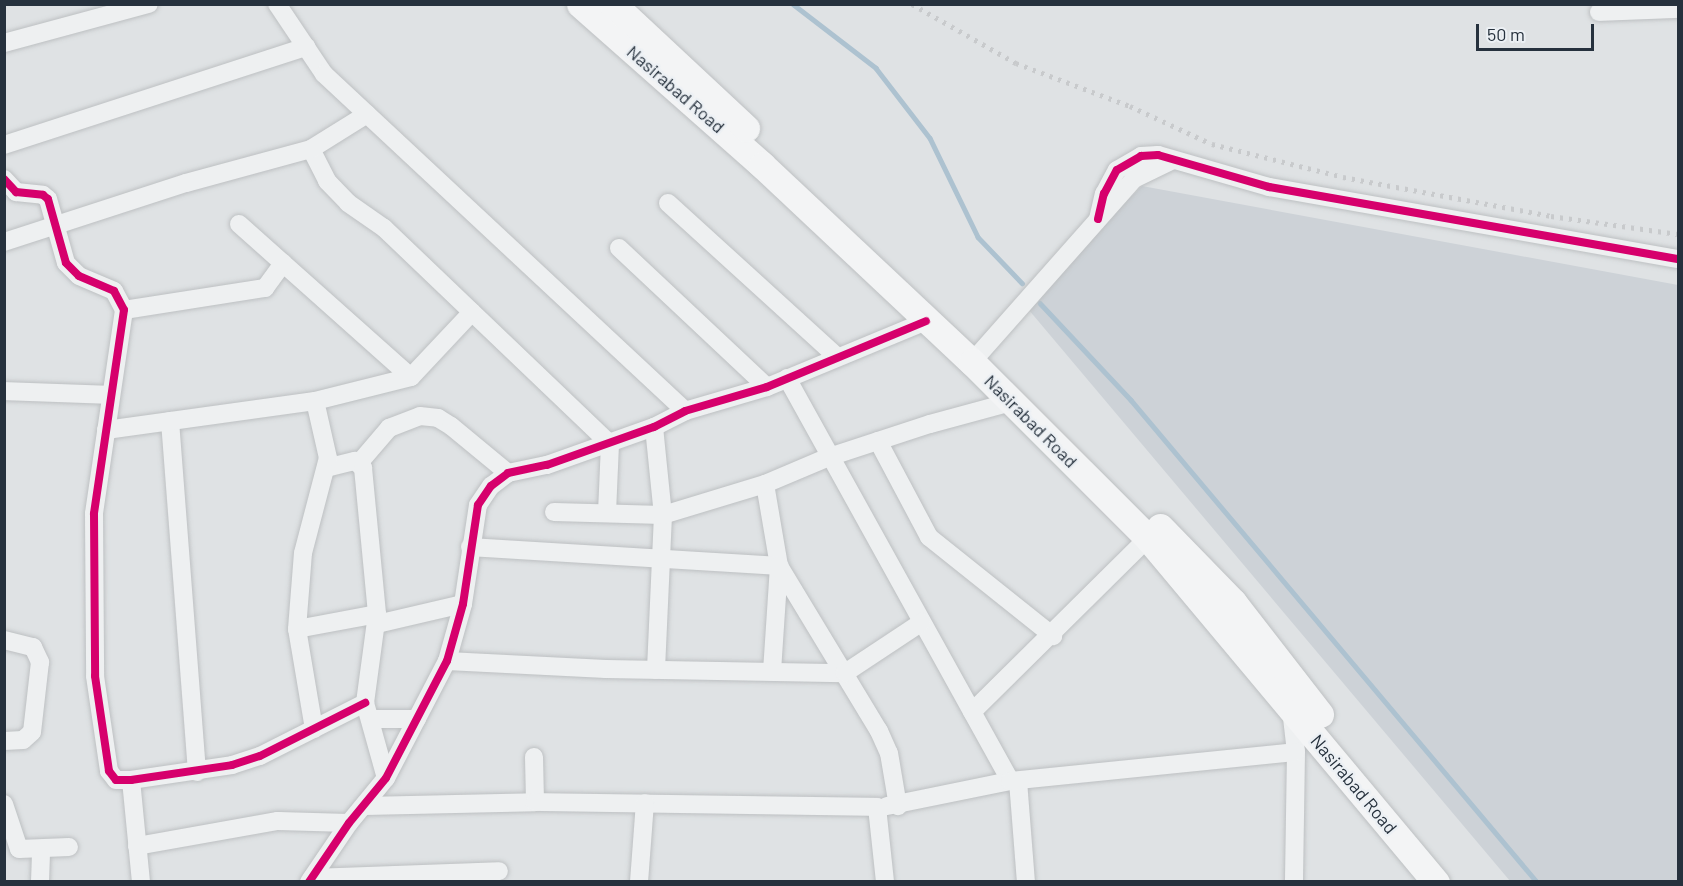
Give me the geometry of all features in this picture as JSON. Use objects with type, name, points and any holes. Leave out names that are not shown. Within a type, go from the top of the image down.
[{"type":"highway","name":"Nasirabad Road","points":[[580,4],[762,165],[926,321],[977,358],[1190,557],[1233,602],[1294,695],[1436,882]]},
{"type":"highway","name":"Nasirabad Road","points":[[612,4],[892,263],[977,358],[1011,402],[1148,538],[1294,695],[1456,882]]},
{"type":"street","points":[[4,43],[149,4]]},
{"type":"street","points":[[277,4],[324,74],[685,411]]},
{"type":"street","points":[[1599,12],[1678,9]]},
{"type":"street","points":[[4,145],[306,47]]},
{"type":"street","points":[[4,242],[54,229],[186,183],[311,148],[367,114]]},
{"type":"street","points":[[311,148],[327,181],[348,202],[384,228],[610,444],[607,512]]},
{"type":"street","points":[[977,358],[1032,290],[1098,219],[1110,181],[1129,161],[1158,155],[1269,187],[1678,259]]},
{"type":"street","points":[[4,179],[16,192],[43,195],[48,200],[54,229],[66,263],[79,276],[114,291],[124,310],[94,514],[95,676],[109,771],[116,780],[197,772],[260,756],[314,729],[367,711],[417,719]]},
{"type":"street","points":[[668,203],[836,356]]},
{"type":"street","points":[[239,224],[411,377]]},
{"type":"street","points":[[619,248],[767,387]]},
{"type":"street","points":[[124,310],[265,288],[283,263]]},
{"type":"street","points":[[106,430],[315,401],[411,377],[472,312]]},
{"type":"street","points":[[310,880],[349,823],[386,778],[447,661],[463,604],[478,505],[491,486],[508,473],[610,444],[654,427],[685,411],[767,387],[836,356],[926,321]]},
{"type":"street","points":[[787,378],[972,712],[1014,781],[1026,882]]},
{"type":"street","points":[[4,391],[111,395]]},
{"type":"street","points":[[314,729],[297,629],[303,553],[327,468],[326,445],[315,401]]},
{"type":"street","points":[[554,512],[663,515],[765,484],[829,457],[878,441],[1011,402]]},
{"type":"street","points":[[327,468],[360,462],[389,428],[420,416],[438,418],[451,426],[508,473]]},
{"type":"street","points":[[170,421],[197,772]]},
{"type":"street","points":[[654,427],[663,515],[656,670]]},
{"type":"street","points":[[878,441],[929,537],[1053,636]]},
{"type":"street","points":[[360,462],[377,619],[367,711],[386,778]]},
{"type":"street","points":[[765,484],[779,566],[772,672]]},
{"type":"street","points":[[972,712],[1053,636],[1148,538]]},
{"type":"street","points":[[470,547],[779,566]]},
{"type":"street","points":[[779,566],[845,673],[889,753],[898,806]]},
{"type":"street","points":[[297,629],[377,619],[463,604]]},
{"type":"street","points":[[447,661],[656,670],[845,673],[922,622]]},
{"type":"street","points":[[4,640],[33,647],[40,662],[32,732],[23,740],[4,741]]},
{"type":"street","points":[[1294,695],[1296,752],[1294,882]]},
{"type":"street","points":[[364,806],[535,802],[898,806],[1014,781],[1296,752]]},
{"type":"street","points":[[534,757],[535,802]]},
{"type":"street","points":[[131,780],[141,882]]},
{"type":"street","points":[[639,882],[645,803]]},
{"type":"street","points":[[4,804],[14,843],[25,851],[69,847]]},
{"type":"street","points":[[877,807],[885,882]]},
{"type":"street","points":[[137,846],[278,821],[349,823]]},
{"type":"street","points":[[40,882],[41,849]]},
{"type":"street","points":[[310,880],[499,871]]},
{"type":"shaded area","points":[[1142,186],[1678,285],[1678,881],[1510,881],[1023,303]]},
{"type":"waterway","points":[[793,4],[876,68],[930,138],[978,237],[1022,283]]},
{"type":"waterway","points":[[1040,303],[1131,400],[1537,882]]},
{"type":"railway","points":[[912,4],[1016,63],[1130,106],[1212,144],[1343,177],[1551,216],[1678,234]]},
{"type":"cycle path","points":[[1098,219],[1104,194],[1117,170],[1141,156],[1158,155],[1269,187],[1678,259]]},
{"type":"cycle path","points":[[4,179],[16,192],[43,195],[48,199],[66,263],[79,276],[114,291],[124,310],[94,514],[95,676],[109,771],[116,780],[131,780],[232,765],[260,756],[365,703]]},
{"type":"cycle path","points":[[309,882],[349,823],[386,778],[447,661],[463,604],[478,505],[491,486],[508,473],[547,465],[654,427],[685,411],[767,387],[926,321]]}]
